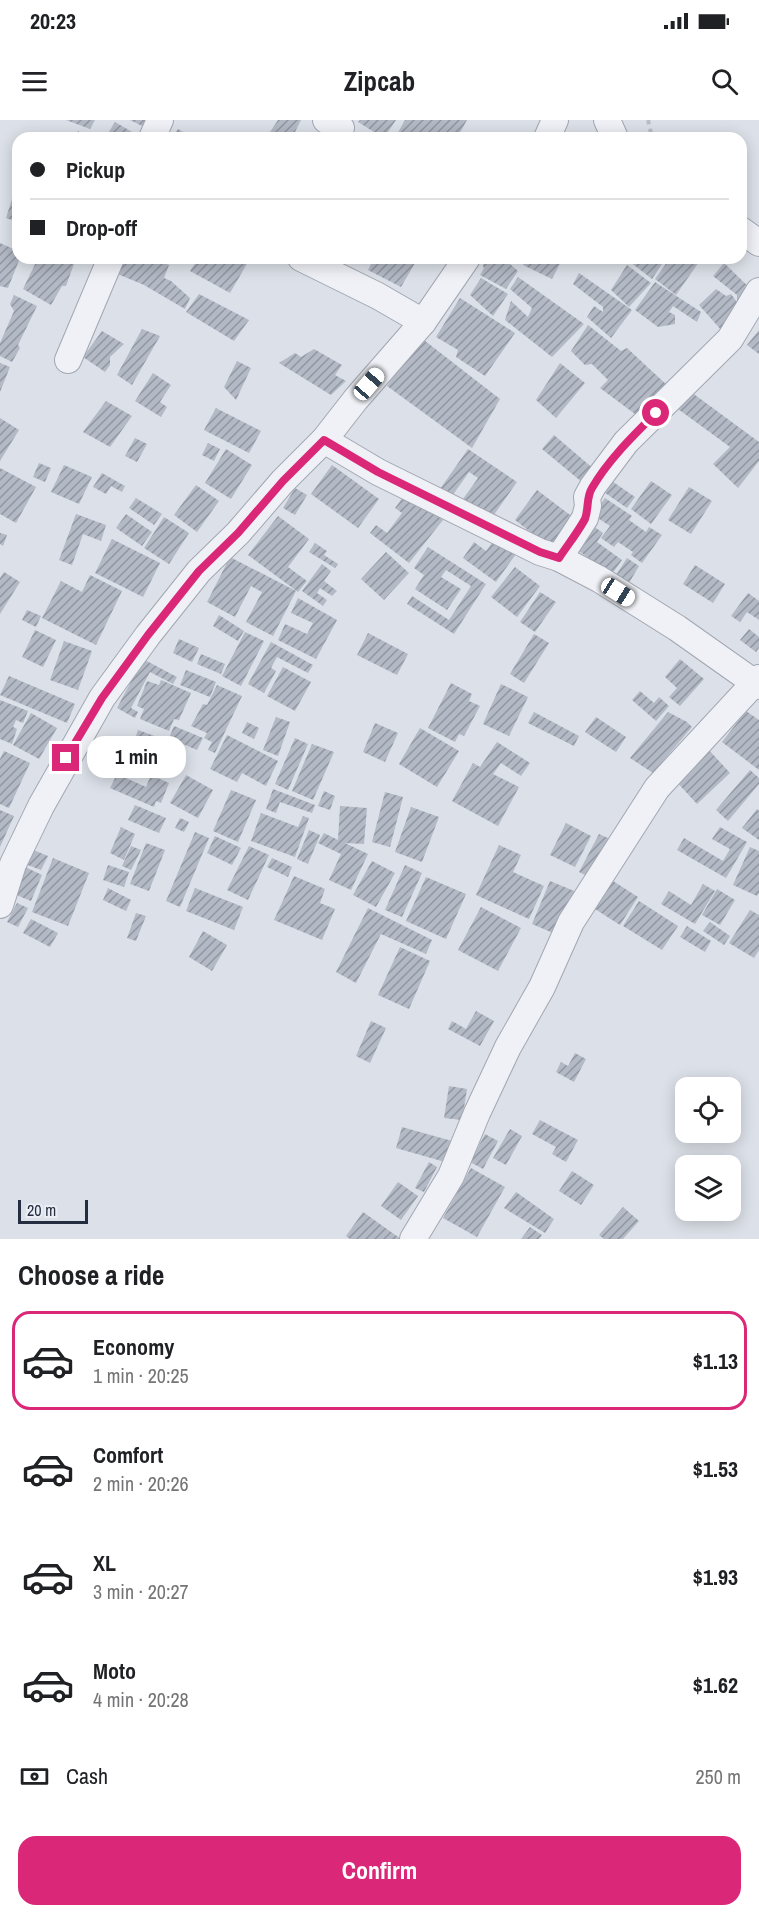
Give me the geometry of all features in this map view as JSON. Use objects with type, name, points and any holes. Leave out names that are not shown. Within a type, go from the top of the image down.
[{"type":"street","points":[[68,360],[108,264]]},
{"type":"street","points":[[313,264],[378,296],[423,322]]},
{"type":"street","points":[[0,905],[13,864],[40,806],[102,698],[199,571],[238,533],[283,481],[324,440],[356,399],[423,322],[463,264]]},
{"type":"street","points":[[559,558],[585,518],[588,506],[587,497],[592,486],[626,442],[730,339],[759,291]]},
{"type":"street","points":[[324,440],[378,472],[599,579],[758,683],[657,788],[571,922],[542,987],[508,1047],[451,1176],[413,1239]]},
{"type":"building","points":[[66,120],[95,120],[90,129]]},
{"type":"building","points":[[130,120],[146,120],[142,126]]},
{"type":"building","points":[[278,120],[301,120],[295,132],[270,132]]},
{"type":"building","points":[[360,120],[396,120],[388,132],[374,132],[358,122]]},
{"type":"building","points":[[405,120],[467,120],[460,132],[398,132]]},
{"type":"building","points":[[115,122],[132,132],[109,132]]},
{"type":"building","points":[[12,199],[12,220],[6,218]]},
{"type":"building","points":[[0,243],[12,248],[12,264],[18,264],[8,288],[0,286]]},
{"type":"building","points":[[35,264],[74,264],[66,286],[62,286],[51,305],[23,289]]},
{"type":"building","points":[[116,264],[167,264],[169,265],[164,278],[171,281],[190,298],[185,309],[144,285],[113,272]]},
{"type":"building","points":[[195,264],[247,264],[230,293],[190,271]]},
{"type":"building","points":[[371,264],[414,264],[401,287],[368,270]]},
{"type":"building","points":[[484,264],[510,264],[518,271],[506,289],[480,275]]},
{"type":"building","points":[[524,264],[560,264],[552,279]]},
{"type":"building","points":[[633,264],[662,264],[652,279]]},
{"type":"building","points":[[666,264],[698,264],[676,295],[655,279]]},
{"type":"building","points":[[725,264],[753,291],[722,331],[699,305],[716,289],[726,296],[731,294],[737,302],[737,295],[713,276]]},
{"type":"building","points":[[627,265],[651,283],[629,307],[611,290]]},
{"type":"building","points":[[579,273],[632,310],[611,338],[587,317],[594,306],[603,312],[603,307],[573,284]]},
{"type":"building","points":[[518,277],[584,324],[552,357],[505,320],[511,301],[528,317],[532,308],[510,289]]},
{"type":"building","points":[[481,278],[508,294],[493,316],[470,295]]},
{"type":"building","points":[[655,282],[701,312],[697,322],[673,306],[669,312],[675,315],[675,324],[658,327],[635,310]]},
{"type":"building","points":[[199,294],[249,320],[234,341],[186,312]]},
{"type":"building","points":[[14,295],[37,306],[12,362],[0,356],[0,343],[14,311],[10,304]]},
{"type":"building","points":[[460,298],[515,333],[485,376],[456,357],[458,350],[436,337]]},
{"type":"building","points":[[588,325],[621,351],[627,348],[668,386],[639,417],[600,388],[608,380],[592,364],[585,365],[571,351]]},
{"type":"building","points":[[142,329],[160,336],[132,385],[117,375]]},
{"type":"building","points":[[759,330],[759,354],[747,345]]},
{"type":"building","points":[[102,331],[124,344],[110,357],[110,365],[105,372],[83,357]]},
{"type":"building","points":[[420,337],[500,399],[472,448],[387,386]]},
{"type":"building","points":[[314,349],[342,365],[335,375],[346,381],[331,395],[279,363],[295,353],[301,357]]},
{"type":"building","points":[[237,361],[251,368],[236,400],[224,387]]},
{"type":"building","points":[[0,363],[10,367],[0,392]]},
{"type":"building","points":[[560,363],[585,383],[556,418],[536,400]]},
{"type":"building","points":[[153,373],[171,385],[160,402],[167,407],[161,417],[135,401]]},
{"type":"building","points":[[691,392],[759,442],[759,461],[738,488],[713,464],[730,447],[678,409]]},
{"type":"building","points":[[106,401],[132,416],[110,447],[83,432]]},
{"type":"building","points":[[216,408],[261,431],[249,453],[204,430]]},
{"type":"building","points":[[0,418],[19,430],[0,461]]},
{"type":"building","points":[[554,435],[595,470],[583,483],[542,449]]},
{"type":"building","points":[[135,438],[147,444],[137,462],[125,456]]},
{"type":"building","points":[[208,443],[220,449],[214,461],[202,455]]},
{"type":"building","points":[[226,449],[252,465],[231,499],[205,483]]},
{"type":"building","points":[[468,449],[517,482],[491,519],[463,499],[478,478],[469,472],[452,496],[440,489]]},
{"type":"building","points":[[39,463],[51,468],[45,482],[33,477]]},
{"type":"building","points":[[64,465],[92,477],[79,504],[51,492]]},
{"type":"building","points":[[332,465],[379,499],[358,528],[311,494]]},
{"type":"building","points":[[0,468],[36,487],[16,523],[0,514]]},
{"type":"building","points":[[102,473],[125,486],[122,492],[111,486],[106,494],[93,487]]},
{"type":"building","points":[[606,477],[635,497],[627,508],[598,488]]},
{"type":"building","points":[[651,481],[672,495],[651,524],[631,509]]},
{"type":"building","points":[[196,485],[219,501],[197,532],[174,515]]},
{"type":"building","points":[[689,487],[712,501],[691,534],[668,520]]},
{"type":"building","points":[[295,488],[307,495],[295,515],[283,508]]},
{"type":"building","points":[[537,490],[578,521],[555,551],[515,520]]},
{"type":"building","points":[[407,492],[443,520],[409,563],[370,533],[376,525],[387,533],[402,513],[395,508]]},
{"type":"building","points":[[136,498],[162,514],[154,525],[129,508]]},
{"type":"building","points":[[605,498],[632,516],[629,520],[646,532],[649,527],[662,535],[642,563],[631,555],[633,552],[618,542],[614,547],[601,538],[610,526],[593,515]]},
{"type":"building","points":[[76,514],[106,525],[101,541],[83,534],[72,565],[59,560]]},
{"type":"building","points":[[126,514],[152,532],[142,546],[116,528]]},
{"type":"building","points":[[278,516],[309,539],[288,567],[307,581],[298,592],[248,555]]},
{"type":"building","points":[[164,517],[189,533],[169,564],[144,548]]},
{"type":"building","points":[[589,523],[603,533],[597,542],[622,560],[612,574],[573,547]]},
{"type":"building","points":[[0,533],[7,535],[3,546],[0,544]]},
{"type":"building","points":[[112,539],[160,563],[143,597],[95,573]]},
{"type":"building","points":[[495,539],[516,554],[496,582],[463,558],[474,542],[486,551]]},
{"type":"building","points":[[315,543],[327,551],[324,555],[338,564],[335,568],[309,552]]},
{"type":"building","points":[[428,547],[486,584],[454,634],[407,604],[412,596],[449,620],[471,586],[446,570],[441,577],[461,589],[447,610],[415,589],[424,575],[414,568]]},
{"type":"building","points":[[386,552],[409,573],[384,600],[361,579]]},
{"type":"building","points":[[230,557],[296,591],[273,636],[246,622],[262,592],[251,586],[235,617],[207,602]]},
{"type":"building","points":[[627,558],[639,566],[629,583],[616,575]]},
{"type":"building","points":[[322,564],[331,571],[324,581],[337,591],[332,596],[320,588],[317,593],[327,600],[323,606],[302,591]]},
{"type":"building","points":[[695,565],[725,584],[713,603],[683,584]]},
{"type":"building","points":[[515,567],[540,586],[517,617],[491,597]]},
{"type":"building","points":[[4,572],[20,582],[0,614],[0,578]]},
{"type":"building","points":[[90,575],[122,591],[96,645],[42,618],[61,581],[82,592]]},
{"type":"building","points":[[540,592],[556,602],[535,632],[520,622]]},
{"type":"building","points":[[748,593],[759,601],[759,620],[747,612],[740,622],[731,616]]},
{"type":"building","points":[[298,598],[337,620],[316,659],[278,640],[285,624],[307,634],[313,623],[291,613]]},
{"type":"building","points":[[27,610],[41,616],[36,627],[22,620]]},
{"type":"building","points":[[219,615],[244,631],[238,641],[213,626]]},
{"type":"building","points":[[749,629],[759,637],[759,648],[756,652],[740,640]]},
{"type":"building","points":[[35,630],[56,640],[43,667],[22,657]]},
{"type":"building","points":[[245,632],[264,641],[241,686],[222,676]]},
{"type":"building","points":[[368,633],[408,654],[397,675],[357,655]]},
{"type":"building","points":[[534,634],[549,643],[524,683],[510,674]]},
{"type":"building","points":[[179,639],[199,648],[192,662],[173,653]]},
{"type":"building","points":[[64,641],[92,651],[78,690],[50,680]]},
{"type":"building","points":[[271,642],[313,665],[308,673],[277,657],[271,668],[276,671],[264,693],[248,684]]},
{"type":"building","points":[[201,654],[225,664],[221,674],[197,664]]},
{"type":"building","points":[[143,659],[177,677],[173,684],[150,672],[131,708],[138,712],[135,718],[117,708]]},
{"type":"building","points":[[680,659],[704,679],[680,706],[669,697],[677,688],[665,677]]},
{"type":"building","points":[[283,667],[311,682],[295,711],[267,696]]},
{"type":"building","points":[[186,670],[216,682],[210,697],[180,685]]},
{"type":"building","points":[[9,676],[75,704],[67,723],[0,695]]},
{"type":"building","points":[[161,680],[191,693],[179,720],[174,719],[169,731],[140,719],[144,709],[137,706],[147,681],[159,685]]},
{"type":"building","points":[[451,683],[472,694],[469,701],[480,706],[464,736],[459,734],[455,742],[428,728]]},
{"type":"building","points":[[501,684],[528,697],[509,736],[483,724]]},
{"type":"building","points":[[217,685],[242,696],[215,753],[208,750],[212,742],[204,738],[207,733],[191,726],[203,704],[207,705]]},
{"type":"building","points":[[640,691],[654,703],[659,697],[669,706],[656,721],[632,700]]},
{"type":"building","points":[[0,700],[28,711],[23,723],[16,720],[13,727],[17,729],[12,744],[0,739]]},
{"type":"building","points":[[746,711],[759,720],[759,770],[722,742]]},
{"type":"building","points":[[534,712],[579,736],[574,746],[528,723]]},
{"type":"building","points":[[668,712],[692,727],[653,773],[630,758]]},
{"type":"building","points":[[31,713],[57,728],[39,759],[13,745]]},
{"type":"building","points":[[276,717],[290,722],[278,756],[263,750]]},
{"type":"building","points":[[596,717],[626,737],[616,752],[585,732]]},
{"type":"building","points":[[247,722],[259,728],[254,739],[242,733]]},
{"type":"building","points":[[375,723],[398,733],[385,762],[363,752]]},
{"type":"building","points":[[174,726],[203,738],[197,750],[169,738]]},
{"type":"building","points":[[420,728],[459,751],[437,787],[399,764]]},
{"type":"building","points":[[138,730],[182,746],[176,763],[132,748]]},
{"type":"building","points":[[227,735],[278,761],[266,786],[242,773],[237,782],[210,769]]},
{"type":"building","points":[[295,738],[308,744],[288,790],[275,784]]},
{"type":"building","points":[[497,742],[530,763],[521,776],[501,763],[493,774],[519,787],[498,826],[452,801],[473,763],[480,767]]},
{"type":"building","points":[[312,744],[334,752],[313,800],[292,791]]},
{"type":"building","points":[[708,749],[730,773],[697,804],[674,779]]},
{"type":"building","points":[[4,751],[30,763],[9,808],[0,804],[0,759]]},
{"type":"building","points":[[157,762],[170,768],[166,777],[153,771]]},
{"type":"building","points":[[750,770],[759,778],[759,784],[728,821],[716,810]]},
{"type":"building","points":[[117,774],[146,787],[151,775],[169,783],[161,803],[156,801],[154,807],[110,788]]},
{"type":"building","points":[[186,775],[213,790],[198,818],[170,803]]},
{"type":"building","points":[[273,789],[315,805],[312,813],[280,802],[276,813],[266,809]]},
{"type":"building","points":[[231,790],[256,800],[238,842],[213,831]]},
{"type":"building","points":[[324,791],[335,796],[330,810],[318,806]]},
{"type":"building","points":[[385,792],[403,797],[390,847],[372,842]]},
{"type":"building","points":[[135,805],[166,818],[159,833],[128,820]]},
{"type":"building","points":[[340,806],[367,808],[364,844],[345,843],[368,854],[351,890],[329,880],[341,854],[318,843],[324,833],[338,840]]},
{"type":"building","points":[[411,807],[439,817],[422,862],[395,852]]},
{"type":"building","points":[[757,809],[759,811],[759,840],[742,828]]},
{"type":"building","points":[[0,810],[14,816],[0,847]]},
{"type":"building","points":[[261,813],[298,827],[303,816],[309,818],[295,857],[251,841]]},
{"type":"building","points":[[180,818],[189,822],[184,832],[175,828]]},
{"type":"building","points":[[566,823],[591,836],[575,867],[550,855]]},
{"type":"building","points":[[121,827],[135,834],[124,860],[110,853]]},
{"type":"building","points":[[720,827],[747,842],[726,878],[677,850],[684,838],[723,861],[730,849],[712,839]]},
{"type":"building","points":[[309,830],[320,835],[308,864],[297,859]]},
{"type":"building","points":[[195,832],[209,838],[180,907],[166,901]]},
{"type":"building","points":[[599,834],[610,839],[589,877],[579,872]]},
{"type":"building","points":[[215,836],[241,848],[232,865],[207,853]]},
{"type":"building","points":[[146,843],[165,850],[149,891],[130,884]]},
{"type":"building","points":[[499,845],[521,855],[513,872],[544,886],[529,919],[476,895]]},
{"type":"building","points":[[131,846],[141,850],[131,870],[122,866]]},
{"type":"building","points":[[249,846],[269,855],[248,900],[227,890]]},
{"type":"building","points":[[750,847],[759,851],[759,893],[757,896],[733,885]]},
{"type":"building","points":[[31,849],[48,856],[41,870],[25,864]]},
{"type":"building","points":[[53,858],[89,873],[68,926],[32,912]]},
{"type":"building","points":[[272,858],[292,867],[288,877],[267,867]]},
{"type":"building","points":[[372,861],[395,873],[376,907],[353,895]]},
{"type":"building","points":[[21,865],[42,875],[31,901],[14,894]]},
{"type":"building","points":[[108,865],[129,872],[124,887],[103,880]]},
{"type":"building","points":[[405,865],[422,873],[402,917],[385,910]]},
{"type":"building","points":[[294,876],[325,889],[320,903],[335,909],[322,940],[274,920]]},
{"type":"building","points":[[426,877],[466,894],[446,939],[406,921]]},
{"type":"building","points":[[550,881],[579,893],[560,936],[532,924]]},
{"type":"building","points":[[613,881],[638,897],[620,925],[595,909]]},
{"type":"building","points":[[703,884],[715,891],[695,924],[661,904],[669,891],[691,905]]},
{"type":"building","points":[[108,888],[131,900],[126,911],[103,900]]},
{"type":"building","points":[[195,888],[243,907],[234,930],[186,911]]},
{"type":"building","points":[[717,889],[735,900],[720,925],[702,915]]},
{"type":"building","points":[[639,901],[678,926],[662,950],[623,926]]},
{"type":"building","points":[[17,903],[28,908],[18,927],[7,922]]},
{"type":"building","points":[[481,907],[521,928],[498,971],[458,950]]},
{"type":"building","points":[[368,908],[432,940],[426,954],[381,934],[356,983],[336,972]]},
{"type":"building","points":[[750,910],[759,915],[759,950],[754,958],[729,943]]},
{"type":"building","points":[[136,913],[146,916],[136,941],[127,938]]},
{"type":"building","points":[[31,919],[58,933],[50,947],[23,933]]},
{"type":"building","points":[[710,922],[730,936],[724,945],[703,931]]},
{"type":"building","points":[[687,926],[711,941],[705,952],[680,937]]},
{"type":"building","points":[[203,931],[227,945],[212,971],[189,957]]},
{"type":"building","points":[[400,947],[430,961],[409,1009],[378,995]]},
{"type":"building","points":[[476,1011],[494,1021],[480,1046],[448,1029],[452,1021],[466,1029]]},
{"type":"building","points":[[371,1021],[386,1028],[370,1063],[356,1056]]},
{"type":"building","points":[[575,1053],[586,1059],[574,1082],[556,1072],[561,1062],[568,1066]]},
{"type":"building","points":[[449,1086],[467,1089],[462,1120],[444,1118]]},
{"type":"building","points":[[540,1120],[578,1140],[566,1162],[552,1154],[556,1147],[532,1134]]},
{"type":"building","points":[[402,1127],[452,1141],[445,1162],[396,1148]]},
{"type":"building","points":[[510,1129],[522,1136],[506,1165],[493,1158]]},
{"type":"building","points":[[485,1134],[498,1141],[483,1169],[470,1162]]},
{"type":"building","points":[[429,1162],[437,1167],[424,1192],[415,1188]]},
{"type":"building","points":[[471,1168],[505,1187],[477,1237],[443,1218]]},
{"type":"building","points":[[572,1171],[594,1185],[581,1205],[559,1191]]},
{"type":"building","points":[[398,1182],[418,1196],[401,1220],[381,1206]]},
{"type":"building","points":[[516,1192],[554,1219],[545,1233],[504,1208]]},
{"type":"building","points":[[623,1207],[639,1221],[623,1239],[604,1239],[599,1235]]},
{"type":"building","points":[[363,1212],[401,1239],[350,1239],[346,1236]]},
{"type":"building","points":[[530,1227],[542,1235],[539,1239],[521,1239]]},
{"type":"route","points":[[66,758],[102,698],[199,571],[238,533],[283,481],[324,440],[378,472],[540,552],[559,558],[585,518],[588,506],[587,497],[592,486],[626,442],[656,413]]}]
